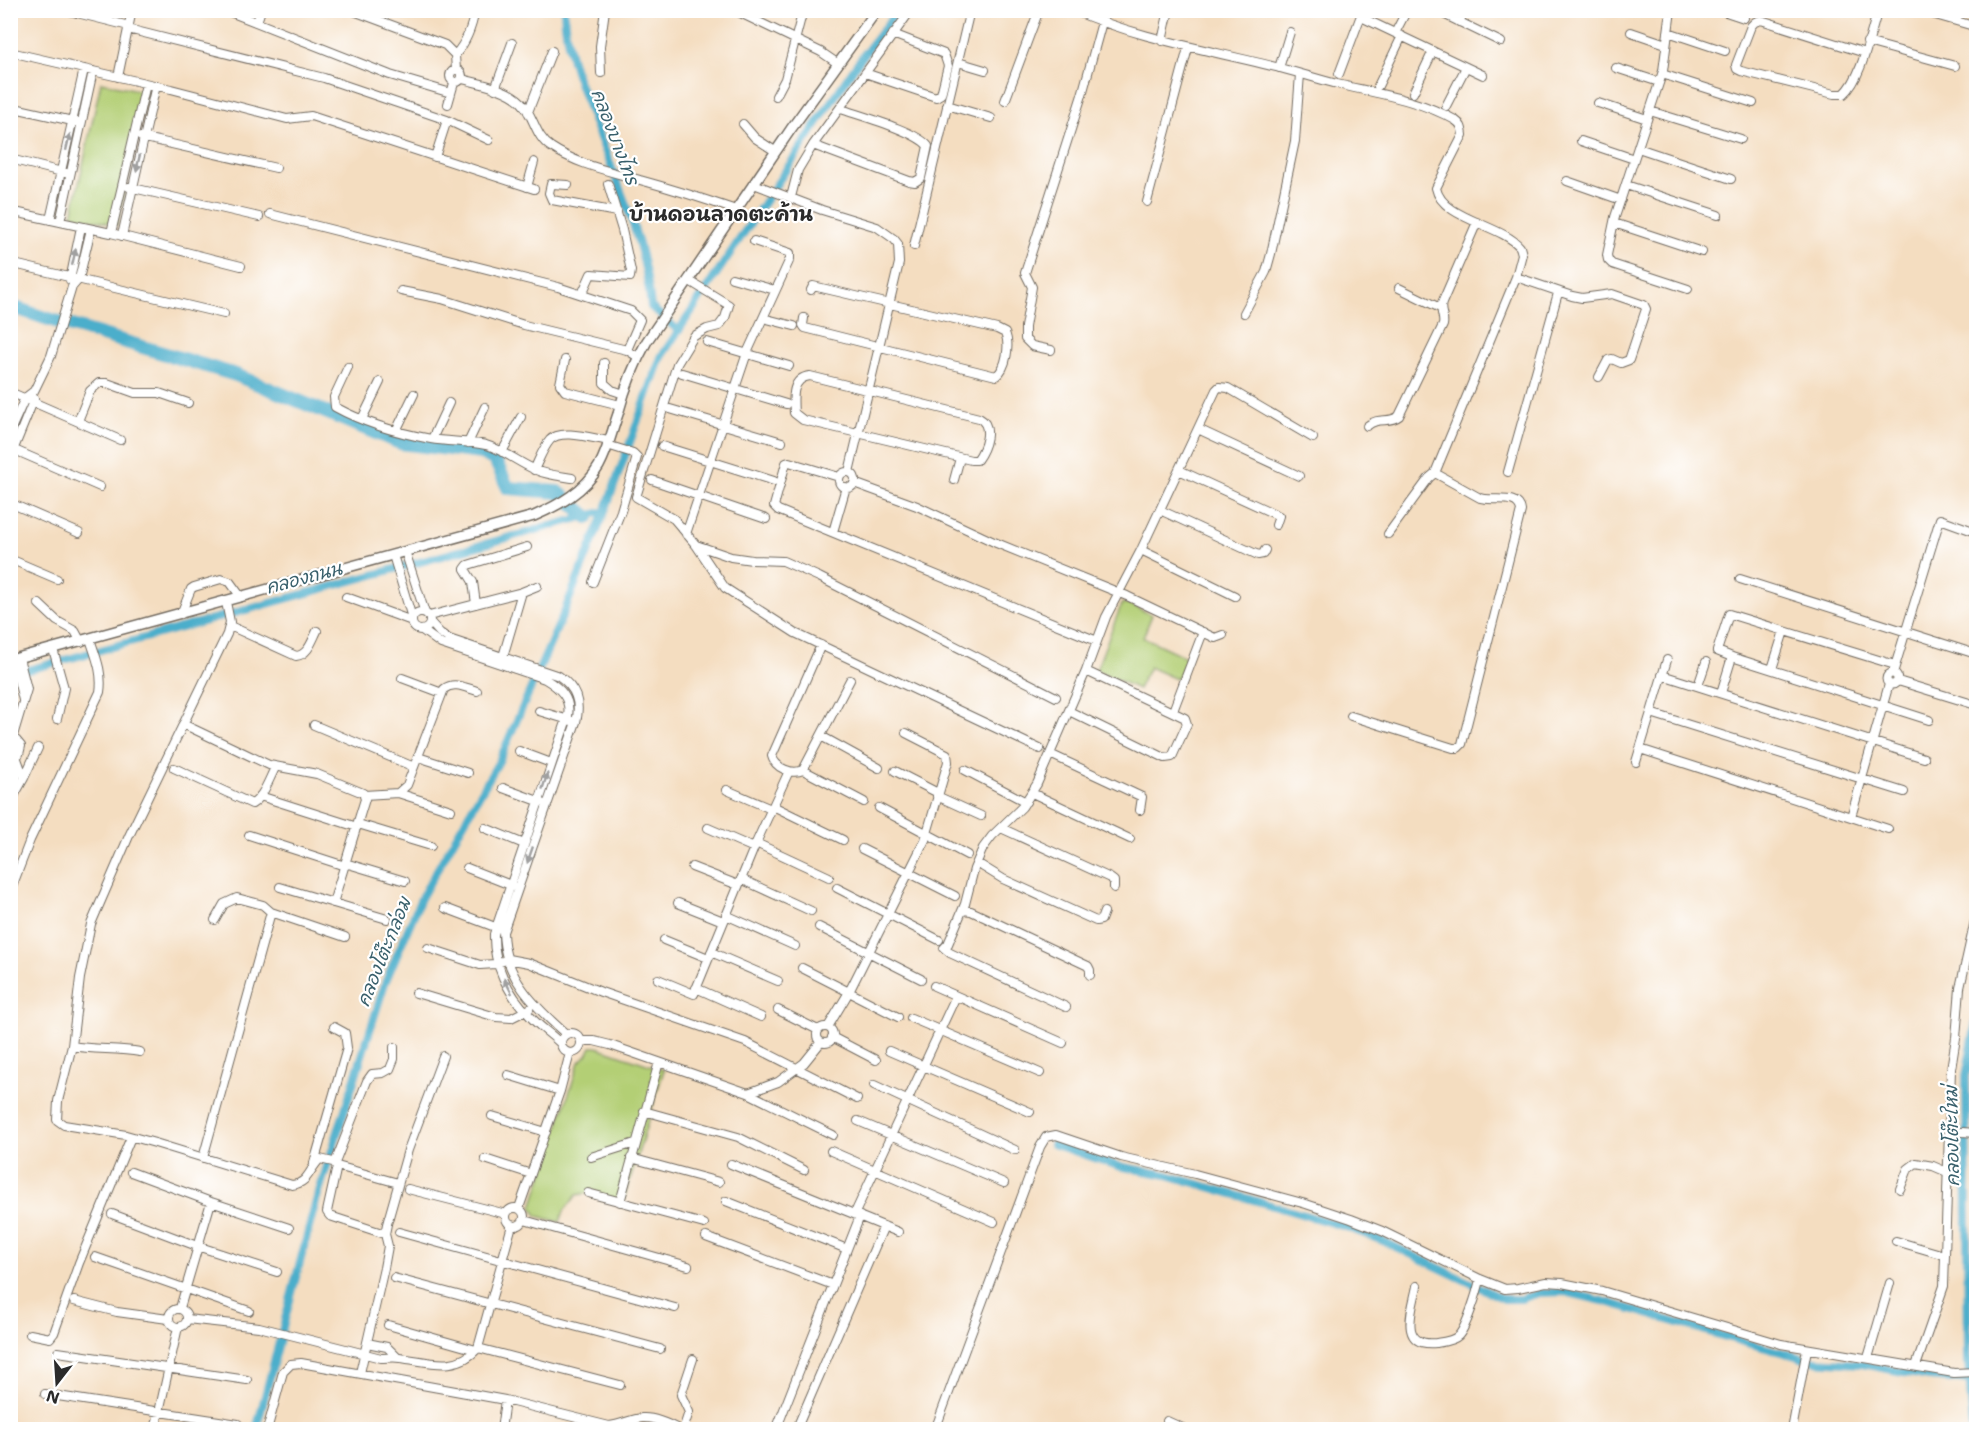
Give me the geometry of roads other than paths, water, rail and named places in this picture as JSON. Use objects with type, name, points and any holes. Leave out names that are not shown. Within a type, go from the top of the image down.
[{"type":"street","points":[[65,10],[317,76],[447,120],[489,140]]},
{"type":"street","points":[[118,77],[132,10]]},
{"type":"street","points":[[225,10],[390,75],[451,93]]},
{"type":"street","points":[[257,22],[261,10]]},
{"type":"street","points":[[351,10],[445,45],[455,55],[456,70],[462,74],[451,93],[448,104]]},
{"type":"street","points":[[455,55],[467,37],[475,10]]},
{"type":"street","points":[[601,73],[600,46],[605,10]]},
{"type":"street","points":[[735,10],[753,15],[837,63]]},
{"type":"street","points":[[776,96],[783,85],[802,10]]},
{"type":"street","points":[[24,778],[13,756],[19,754],[21,746],[16,740],[11,739],[23,700],[22,681],[16,662],[182,614],[227,604],[241,597],[394,559],[534,516],[557,506],[575,493],[590,479],[599,466],[638,357],[647,340],[690,281],[736,210],[758,185],[776,151],[837,63],[877,10]]},
{"type":"street","points":[[791,197],[798,170],[813,145],[911,10]]},
{"type":"street","points":[[914,246],[970,10]]},
{"type":"street","points":[[1005,101],[1040,10]]},
{"type":"street","points":[[1073,10],[1162,41],[1279,68],[1436,110],[1462,126],[1463,135],[1436,188],[1437,197],[1448,207],[1515,241],[1522,254],[1516,277],[1435,473],[1388,534]]},
{"type":"street","points":[[1162,41],[1169,10]]},
{"type":"street","points":[[1378,86],[1407,10]]},
{"type":"street","points":[[1435,10],[1501,42]]},
{"type":"street","points":[[1459,22],[1465,10]]},
{"type":"street","points":[[1671,10],[1661,78],[1621,200],[1607,255],[1612,264],[1688,289]]},
{"type":"street","points":[[1720,10],[1744,18]]},
{"type":"street","points":[[1863,10],[1877,13],[1865,53],[1851,88],[1844,94],[1834,94],[1741,71],[1736,65],[1751,26],[1761,20],[1865,53]]},
{"type":"street","points":[[1918,10],[1970,25]]},
{"type":"street","points":[[1339,74],[1362,14],[1399,35],[1483,75]]},
{"type":"street","points":[[1051,350],[1032,346],[1025,339],[1032,287],[1026,279],[1026,268],[1082,95],[1102,22]]},
{"type":"street","points":[[1279,68],[1290,32]]},
{"type":"street","points":[[1630,32],[1666,44]]},
{"type":"street","points":[[1668,32],[1725,51]]},
{"type":"street","points":[[865,72],[936,97],[941,94],[948,66],[944,54],[893,34]]},
{"type":"street","points":[[1867,42],[1955,66]]},
{"type":"street","points":[[495,89],[512,43]]},
{"type":"street","points":[[1147,202],[1188,48]]},
{"type":"street","points":[[528,112],[552,51]]},
{"type":"street","points":[[1413,93],[1433,51]]},
{"type":"street","points":[[10,52],[287,119],[311,116],[530,188],[534,162]]},
{"type":"street","points":[[958,62],[985,70]]},
{"type":"street","points":[[1446,106],[1466,67]]},
{"type":"street","points":[[1616,68],[1753,103]]},
{"type":"street","points":[[50,220],[84,69]]},
{"type":"street","points":[[60,222],[93,71]]},
{"type":"street","points":[[1244,313],[1266,272],[1271,254],[1295,141],[1300,74]]},
{"type":"street","points":[[458,81],[509,93],[521,102],[538,133],[549,146],[598,169],[690,194],[736,210]]},
{"type":"street","points":[[111,233],[146,84]]},
{"type":"street","points":[[122,236],[156,86]]},
{"type":"street","points":[[1598,103],[1741,139]]},
{"type":"street","points":[[947,105],[991,118]]},
{"type":"street","points":[[10,107],[82,123]]},
{"type":"street","points":[[813,145],[909,181],[915,182],[921,178],[928,146],[924,140],[841,109]]},
{"type":"street","points":[[435,157],[447,120]]},
{"type":"street","points":[[743,124],[755,138],[776,151]]},
{"type":"street","points":[[134,135],[276,168]]},
{"type":"street","points":[[1581,141],[1634,159]]},
{"type":"street","points":[[1638,148],[1731,179]]},
{"type":"street","points":[[10,159],[70,174]]},
{"type":"street","points":[[1567,182],[1621,200]]},
{"type":"street","points":[[568,185],[551,183],[549,193],[552,200],[617,212]]},
{"type":"street","points":[[582,294],[591,274],[630,277],[628,257],[608,184]]},
{"type":"street","points":[[122,185],[259,217]]},
{"type":"street","points":[[758,185],[877,227],[897,244],[899,263],[849,472]]},
{"type":"street","points":[[1626,185],[1718,215]]},
{"type":"street","points":[[10,211],[111,233],[241,266]]},
{"type":"street","points":[[270,214],[582,294],[631,311],[640,320],[627,350]]},
{"type":"street","points":[[1440,308],[1477,222]]},
{"type":"street","points":[[1614,223],[1702,252]]},
{"type":"street","points":[[72,287],[69,276],[81,227]]},
{"type":"street","points":[[10,431],[25,399],[33,391],[51,356],[72,287],[79,279],[91,229]]},
{"type":"street","points":[[686,534],[747,353],[790,259],[790,253],[754,241]]},
{"type":"street","points":[[10,263],[224,314]]},
{"type":"street","points":[[1516,277],[1558,293],[1582,298],[1612,294],[1640,302],[1646,309],[1629,360],[1622,363],[1612,359],[1608,360],[1599,377]]},
{"type":"street","points":[[732,278],[776,290]]},
{"type":"street","points":[[690,281],[729,305],[725,318],[719,326],[694,336],[677,364],[636,497],[674,519],[696,545],[725,588],[795,633],[1040,750]]},
{"type":"street","points":[[804,318],[805,328],[996,375],[1002,370],[1008,345],[1005,333],[997,329],[813,286],[811,290]]},
{"type":"street","points":[[1367,426],[1373,421],[1394,420],[1399,416],[1443,325],[1444,317],[1440,308],[1399,288]]},
{"type":"street","points":[[401,291],[442,299],[524,324],[627,350],[638,357]]},
{"type":"street","points":[[1508,471],[1558,293]]},
{"type":"street","points":[[763,318],[794,326]]},
{"type":"street","points":[[707,342],[789,366]]},
{"type":"street","points":[[565,360],[560,384],[565,391],[620,405]]},
{"type":"street","points":[[604,363],[604,383],[612,390],[624,394]]},
{"type":"street","points":[[348,367],[333,397],[335,407],[396,431],[432,439],[486,445],[534,470],[572,478]]},
{"type":"street","points":[[682,373],[786,404]]},
{"type":"street","points":[[810,376],[985,421],[987,426],[987,435],[977,460],[960,458],[859,433],[798,418],[794,413],[795,387],[798,381],[802,377],[810,376]]},
{"type":"street","points":[[78,420],[90,391],[99,383],[107,382],[135,393],[159,393],[188,403]]},
{"type":"street","points":[[362,419],[380,382]]},
{"type":"street","points":[[1066,1007],[944,948],[963,910],[977,863],[987,842],[1032,793],[1086,671],[1106,617],[1141,550],[1216,390],[1223,386],[1313,438]]},
{"type":"street","points":[[10,458],[12,448],[34,402],[33,391]]},
{"type":"street","points":[[10,392],[120,440]]},
{"type":"street","points":[[396,431],[414,394]]},
{"type":"street","points":[[432,439],[449,403]]},
{"type":"street","points":[[468,443],[485,407]]},
{"type":"street","points":[[670,409],[782,442]]},
{"type":"street","points":[[502,452],[520,417]]},
{"type":"street","points":[[1198,429],[1299,476]]},
{"type":"street","points":[[534,470],[547,445],[556,435],[564,434],[608,443],[633,453],[637,457],[624,501],[593,582]]},
{"type":"street","points":[[662,446],[774,481]]},
{"type":"street","points":[[12,448],[100,487]]},
{"type":"street","points":[[954,480],[960,458]]},
{"type":"street","points":[[839,477],[786,463],[774,506],[778,510],[1097,641]]},
{"type":"street","points":[[1179,470],[1279,516],[1276,525]]},
{"type":"street","points":[[839,477],[842,473],[849,472],[854,476],[854,483]]},
{"type":"street","points":[[1351,716],[1453,748],[1458,748],[1462,744],[1521,511],[1517,501],[1488,501],[1435,473]]},
{"type":"street","points":[[839,477],[840,483],[846,487]]},
{"type":"street","points":[[652,480],[766,519]]},
{"type":"street","points":[[833,532],[846,487],[854,483],[918,506],[994,542],[1119,593],[1215,638],[1223,635]]},
{"type":"street","points":[[10,503],[79,533]]},
{"type":"street","points":[[1160,510],[1254,554],[1263,554],[1265,550]]},
{"type":"street","points":[[1851,817],[1940,519],[1977,532]]},
{"type":"street","points":[[696,545],[741,559],[783,561],[1056,697]]},
{"type":"street","points":[[476,604],[473,582],[467,574],[466,566],[527,547]]},
{"type":"street","points":[[1141,550],[1235,596]]},
{"type":"street","points":[[406,554],[428,617],[440,633],[449,639],[502,660],[565,681],[574,691],[578,702],[576,722],[503,932],[508,959],[516,980],[534,1006],[566,1034],[576,1033],[582,1041],[600,1042],[748,1093],[833,1135]]},
{"type":"street","points":[[10,559],[57,579]]},
{"type":"street","points":[[394,559],[416,629],[422,630],[441,644],[502,660]]},
{"type":"street","points":[[182,614],[191,590],[213,580],[220,579],[230,582],[241,597]]},
{"type":"street","points":[[1740,579],[1977,654]]},
{"type":"street","points":[[412,619],[417,613],[428,617],[537,586]]},
{"type":"street","points":[[403,591],[416,587]]},
{"type":"street","points":[[502,660],[522,592]]},
{"type":"street","points":[[346,597],[412,619]]},
{"type":"street","points":[[10,892],[30,840],[100,692],[102,680],[97,660],[87,642],[75,631],[57,621],[39,604]]},
{"type":"street","points":[[227,604],[230,624],[129,836],[91,924],[80,978],[72,1046],[58,1101],[57,1120],[64,1125],[131,1137],[298,1185],[308,1178],[314,1165],[347,1048],[345,1033],[334,1027]]},
{"type":"street","points":[[1929,720],[1717,651],[1729,614],[1784,631],[1894,676],[1977,705]]},
{"type":"street","points":[[422,630],[428,628],[428,617]]},
{"type":"street","points":[[230,624],[296,656],[301,656],[308,650],[317,631]]},
{"type":"street","points":[[1772,669],[1784,631]]},
{"type":"street","points":[[1173,711],[1203,632]]},
{"type":"street","points":[[821,645],[772,756],[773,761],[789,771],[803,770],[850,680]]},
{"type":"street","points":[[54,651],[64,688],[57,718]]},
{"type":"street","points":[[1721,693],[1732,657]]},
{"type":"street","points":[[1636,762],[1666,660]]},
{"type":"street","points":[[1698,686],[1706,662]]},
{"type":"street","points":[[1069,711],[1165,758],[1172,757],[1187,724],[1185,718],[1173,711],[1086,671]]},
{"type":"street","points":[[547,675],[567,700],[569,713],[495,927],[494,940],[498,962],[512,994],[525,1011],[561,1044],[564,1050],[570,1053],[579,1050],[582,1041]]},
{"type":"street","points":[[1662,675],[1923,758]]},
{"type":"street","points":[[402,678],[442,693]]},
{"type":"street","points":[[398,793],[407,785],[444,689],[450,685],[477,691]]},
{"type":"street","points":[[539,711],[576,722]]},
{"type":"street","points":[[1651,713],[1904,792]]},
{"type":"street","points":[[183,724],[275,768],[317,774],[358,790],[364,795],[398,793],[451,810]]},
{"type":"street","points":[[314,725],[414,767]]},
{"type":"street","points":[[828,1027],[849,992],[928,832],[948,762],[947,754],[906,733]]},
{"type":"street","points":[[821,736],[879,768]]},
{"type":"street","points":[[10,802],[38,748]]},
{"type":"street","points":[[1640,749],[1888,829]]},
{"type":"street","points":[[519,751],[551,763]]},
{"type":"street","points":[[1050,754],[1142,797],[1140,810]]},
{"type":"street","points":[[418,757],[468,773]]},
{"type":"street","points":[[174,768],[248,804],[254,804],[275,768]]},
{"type":"street","points":[[803,770],[864,802]]},
{"type":"street","points":[[965,770],[1026,802]]},
{"type":"street","points":[[658,979],[694,994],[755,845],[789,771]]},
{"type":"street","points":[[895,771],[981,816]]},
{"type":"street","points":[[503,788],[548,805]]},
{"type":"street","points":[[727,790],[843,840]]},
{"type":"street","points":[[1032,793],[1130,839]]},
{"type":"street","points":[[333,903],[365,799],[364,795]]},
{"type":"street","points":[[260,796],[431,846]]},
{"type":"street","points":[[879,808],[928,832],[967,855]]},
{"type":"street","points":[[485,828],[524,844]]},
{"type":"street","points":[[708,828],[755,845],[829,877]]},
{"type":"street","points":[[1001,828],[1110,878],[1114,881],[1114,888]]},
{"type":"street","points":[[249,835],[405,881]]},
{"type":"street","points":[[862,849],[955,896]]},
{"type":"street","points":[[977,863],[1003,879],[1096,921],[1101,920],[1104,912]]},
{"type":"street","points":[[692,867],[740,882],[811,911]]},
{"type":"street","points":[[467,868],[519,888]]},
{"type":"street","points":[[280,887],[387,919]]},
{"type":"street","points":[[837,888],[939,940]]},
{"type":"street","points":[[215,920],[224,904],[237,898],[263,905],[271,912],[345,937]]},
{"type":"street","points":[[678,903],[795,946]]},
{"type":"street","points":[[445,908],[495,927]]},
{"type":"street","points":[[963,910],[1089,966],[1090,975]]},
{"type":"street","points":[[203,1158],[271,912]]},
{"type":"street","points":[[1916,1366],[1942,1296],[1951,1131],[1951,1069],[1960,988],[1977,916]]},
{"type":"street","points":[[819,927],[921,979]]},
{"type":"street","points":[[664,940],[778,981]]},
{"type":"street","points":[[428,948],[472,963],[486,965],[508,959],[529,963],[601,992],[739,1039],[857,1099]]},
{"type":"street","points":[[802,968],[898,1017]]},
{"type":"street","points":[[934,986],[1064,1042]]},
{"type":"street","points":[[696,988],[761,1017]]},
{"type":"street","points":[[416,993],[496,1017],[511,1018],[534,1006]]},
{"type":"street","points":[[779,1429],[847,1249],[857,1214],[875,1170],[956,996]]},
{"type":"street","points":[[778,1010],[818,1030]]},
{"type":"street","points":[[911,1017],[1040,1073]]},
{"type":"street","points":[[818,1030],[828,1027]]},
{"type":"street","points":[[821,1042],[829,1042],[832,1037],[832,1032],[828,1027]]},
{"type":"street","points":[[818,1030],[817,1037],[821,1042]]},
{"type":"street","points":[[561,1044],[566,1034]]},
{"type":"street","points":[[832,1037],[876,1060]]},
{"type":"street","points":[[748,1093],[778,1082],[811,1056],[821,1042]]},
{"type":"street","points":[[72,1046],[95,1050],[117,1048],[140,1052]]},
{"type":"street","points":[[385,1234],[330,1216],[327,1212],[335,1164],[367,1081],[372,1074],[383,1073],[390,1069],[394,1047]]},
{"type":"street","points":[[890,1052],[1030,1112]]},
{"type":"street","points":[[519,1208],[560,1091],[570,1053]]},
{"type":"street","points":[[361,1370],[388,1246],[385,1234],[398,1183],[443,1056]]},
{"type":"street","points":[[620,1202],[659,1062]]},
{"type":"street","points":[[508,1075],[560,1091]]},
{"type":"street","points":[[874,1085],[1015,1150]]},
{"type":"street","points":[[644,1111],[738,1137],[804,1170]]},
{"type":"street","points":[[492,1116],[546,1132]]},
{"type":"street","points":[[858,1120],[1004,1184]]},
{"type":"street","points":[[1951,1131],[1974,1133]]},
{"type":"street","points":[[934,1430],[1040,1147],[1046,1137],[1051,1135],[1120,1157],[1163,1165],[1306,1204],[1382,1232],[1480,1282],[1505,1289],[1546,1282],[1583,1287],[1781,1344],[1954,1373],[1977,1372]]},
{"type":"street","points":[[30,1334],[47,1339],[52,1337],[79,1263],[131,1137]]},
{"type":"street","points":[[591,1157],[635,1143]]},
{"type":"street","points":[[831,1151],[994,1222]]},
{"type":"street","points":[[314,1165],[322,1158],[398,1183]]},
{"type":"street","points":[[631,1158],[720,1182]]},
{"type":"street","points":[[485,1159],[531,1174]]},
{"type":"street","points":[[1900,1189],[1908,1169],[1916,1163],[1933,1166],[1947,1172]]},
{"type":"street","points":[[731,1164],[898,1232]]},
{"type":"street","points":[[131,1172],[289,1228]]},
{"type":"street","points":[[408,1189],[506,1214]]},
{"type":"street","points":[[588,1193],[704,1224]]},
{"type":"street","points":[[180,1308],[211,1202]]},
{"type":"street","points":[[726,1202],[847,1249]]},
{"type":"street","points":[[512,1226],[507,1221],[506,1214],[509,1209],[519,1208]]},
{"type":"street","points":[[519,1208],[524,1215],[524,1220]]},
{"type":"street","points":[[112,1214],[277,1272]]},
{"type":"street","points":[[512,1226],[519,1225],[524,1220]]},
{"type":"street","points":[[524,1220],[688,1266]]},
{"type":"street","points":[[187,1319],[259,1327],[381,1358],[397,1357],[449,1365],[467,1358],[477,1349],[512,1226]]},
{"type":"street","points":[[796,1430],[884,1226]]},
{"type":"street","points":[[399,1232],[675,1308]]},
{"type":"street","points":[[706,1237],[833,1285]]},
{"type":"street","points":[[1896,1241],[1944,1255]]},
{"type":"street","points":[[96,1257],[184,1290],[249,1311]]},
{"type":"street","points":[[394,1278],[660,1349]]},
{"type":"street","points":[[1417,1286],[1409,1325],[1415,1337],[1431,1343],[1457,1338],[1462,1331],[1480,1282]]},
{"type":"street","points":[[1868,1358],[1890,1283]]},
{"type":"street","points":[[74,1301],[117,1312],[168,1319]]},
{"type":"street","points":[[168,1319],[172,1310],[180,1308]]},
{"type":"street","points":[[168,1319],[171,1325],[178,1327],[185,1324],[187,1319],[185,1312],[180,1308]]},
{"type":"street","points":[[388,1325],[620,1385]]},
{"type":"street","points":[[155,1430],[178,1327]]},
{"type":"street","points":[[368,1343],[387,1347],[397,1357]]},
{"type":"street","points":[[1792,1430],[1807,1349]]},
{"type":"street","points":[[58,1352],[247,1380]]},
{"type":"street","points":[[267,1430],[283,1372],[291,1364],[301,1363],[361,1370],[505,1400],[609,1426],[643,1418],[684,1425],[688,1408],[681,1395],[693,1359]]},
{"type":"street","points":[[45,1394],[238,1424]]},
{"type":"street","points":[[501,1430],[505,1400]]},
{"type":"street","points":[[1167,1421],[1187,1430]]},
{"type":"waterway","name":"คลองบางไทร","points":[[564,10],[566,36],[572,60],[635,230],[648,281],[651,307],[679,331]]},
{"type":"waterway","name":"คลองโต๊ะกล่อม","points":[[256,1430],[316,1201],[385,983],[421,898],[499,761],[605,511],[661,357],[856,65],[898,10]]},
{"type":"waterway","points":[[10,306],[236,375],[400,443],[481,453],[495,460],[508,488],[558,492],[588,517]]},
{"type":"waterway","name":"คลองถนน","points":[[10,675],[605,511]]},
{"type":"waterway","name":"คลองโต๊ะใหม่","points":[[1973,1430],[1968,1357],[1966,1076],[1976,1023]]},
{"type":"waterway","points":[[1053,1144],[1118,1166],[1167,1175],[1346,1227],[1383,1241],[1504,1299],[1521,1299],[1539,1293],[1565,1292],[1815,1361],[1862,1364],[1929,1377],[1970,1381]]},
{"type":"district","name":"บ้านดอนลาดตะค้าน","points":[[721,214]]}]
